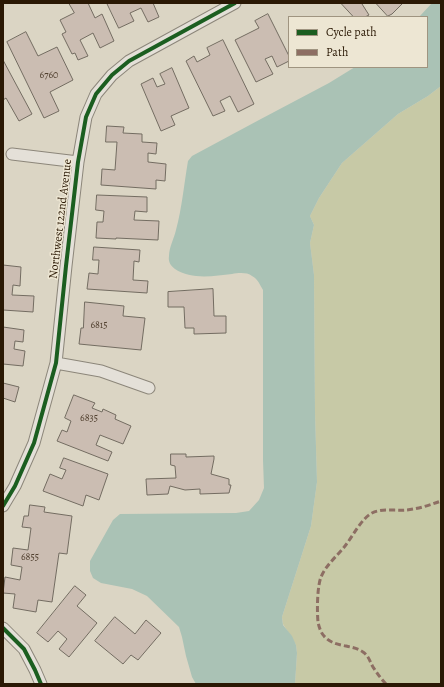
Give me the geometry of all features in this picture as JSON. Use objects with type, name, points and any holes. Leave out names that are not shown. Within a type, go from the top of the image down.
[{"type":"street","name":"Northwest 122nd Avenue","points":[[3,506],[15,486],[34,443],[56,363],[78,162],[86,116],[96,94],[112,75],[129,61],[235,3]]},
{"type":"street","points":[[12,154],[78,162]]},
{"type":"street","points":[[56,363],[101,371],[149,388]]},
{"type":"street","points":[[3,628],[24,649],[41,684]]},
{"type":"shaded area","points":[[432,3],[441,3],[441,86],[428,96],[398,114],[342,163],[319,198],[310,216],[314,225],[310,243],[314,275],[317,482],[311,526],[282,617],[283,625],[292,636],[296,645],[297,653],[295,684],[196,684],[192,677],[179,627],[147,596],[132,589],[101,583],[93,578],[90,571],[90,561],[113,520],[120,514],[236,513],[249,511],[259,500],[264,488],[263,290],[259,282],[248,274],[240,273],[195,276],[181,272],[172,267],[170,264],[169,253],[180,213],[188,161],[192,156],[329,83],[353,68],[428,68],[428,16],[420,16]]},
{"type":"shaded area","points":[[441,86],[441,684],[295,684],[297,653],[296,645],[283,624],[282,617],[311,526],[317,482],[314,275],[310,243],[314,225],[310,216],[319,198],[342,163],[398,114],[428,96]]},
{"type":"building","points":[[69,3],[88,3],[95,18],[102,14],[114,41],[100,48],[93,33],[80,40],[88,56],[78,60],[75,53],[72,54],[62,34],[66,32],[60,20],[74,13]]},
{"type":"building","points":[[107,3],[153,3],[159,17],[148,22],[141,8],[130,13],[134,21],[119,28]]},
{"type":"building","points":[[341,3],[363,3],[362,4],[369,15],[353,16]]},
{"type":"building","points":[[376,3],[403,3],[388,16]]},
{"type":"building","points":[[268,14],[288,54],[288,62],[277,67],[272,56],[265,59],[273,74],[256,82],[235,40],[259,28],[255,21]]},
{"type":"building","points":[[26,32],[38,56],[57,47],[73,80],[50,92],[59,111],[44,118],[7,42]]},
{"type":"building","points":[[223,40],[254,104],[238,112],[230,96],[220,101],[225,111],[213,116],[186,61],[194,56],[197,62],[210,55],[207,48]]},
{"type":"building","points":[[3,60],[32,114],[19,121],[6,98],[3,100]]},
{"type":"building","points":[[172,68],[189,108],[171,116],[175,125],[161,131],[141,84],[153,78],[157,87],[165,84],[160,74]]},
{"type":"building","points":[[107,126],[124,127],[123,133],[142,134],[142,142],[157,143],[156,154],[148,153],[148,162],[166,164],[165,181],[156,180],[156,189],[101,185],[102,169],[115,170],[117,142],[106,142]]},
{"type":"building","points":[[97,195],[147,197],[147,212],[135,211],[134,220],[159,221],[158,240],[96,238],[97,222],[103,222],[104,211],[96,210]]},
{"type":"building","points":[[94,247],[140,250],[139,262],[134,261],[133,280],[148,281],[147,293],[87,289],[89,273],[98,274],[99,260],[93,260]]},
{"type":"building","points":[[3,265],[21,267],[20,286],[13,285],[12,295],[34,296],[33,312],[3,310]]},
{"type":"building","points":[[213,289],[214,316],[226,316],[226,333],[194,334],[194,328],[185,328],[184,307],[168,307],[168,292]]},
{"type":"building","points":[[85,302],[124,306],[123,316],[145,318],[141,350],[79,344],[81,328],[83,328]]},
{"type":"building","points":[[3,327],[24,330],[23,342],[15,341],[14,349],[25,351],[23,366],[3,364]]},
{"type":"building","points":[[3,383],[19,387],[15,402],[3,398]]},
{"type":"building","points":[[74,395],[95,403],[92,408],[102,412],[103,409],[116,415],[115,419],[131,426],[123,444],[100,435],[96,445],[112,452],[108,461],[57,441],[62,430],[67,432],[71,421],[65,418]]},
{"type":"building","points":[[171,454],[186,454],[186,457],[214,456],[211,474],[229,479],[229,485],[231,485],[229,493],[200,494],[200,489],[185,490],[170,486],[168,494],[147,495],[146,479],[176,478],[175,466],[171,465]]},
{"type":"building","points":[[64,458],[108,474],[99,500],[86,495],[83,506],[43,491],[50,474],[62,479],[66,470],[60,468]]},
{"type":"building","points":[[30,505],[45,507],[44,512],[72,516],[67,554],[59,553],[52,602],[38,600],[36,612],[13,608],[15,594],[3,593],[5,577],[20,580],[22,567],[11,565],[13,548],[28,550],[31,528],[22,527],[24,516],[28,516]]},
{"type":"building","points":[[75,586],[86,595],[77,606],[97,623],[69,657],[59,649],[67,639],[58,631],[48,642],[37,633]]},
{"type":"building","points":[[115,617],[135,634],[146,620],[161,633],[138,660],[131,655],[123,664],[95,641]]},
{"type":"marked path","points":[[386,684],[365,654],[354,648],[328,640],[322,633],[318,622],[317,612],[321,577],[326,568],[345,546],[361,523],[372,513],[384,510],[415,509],[441,501]]},
{"type":"cycle path","points":[[3,506],[15,486],[34,443],[56,363],[78,162],[86,117],[96,94],[112,75],[129,61],[235,3]]},
{"type":"cycle path","points":[[3,628],[24,649],[41,684]]}]
